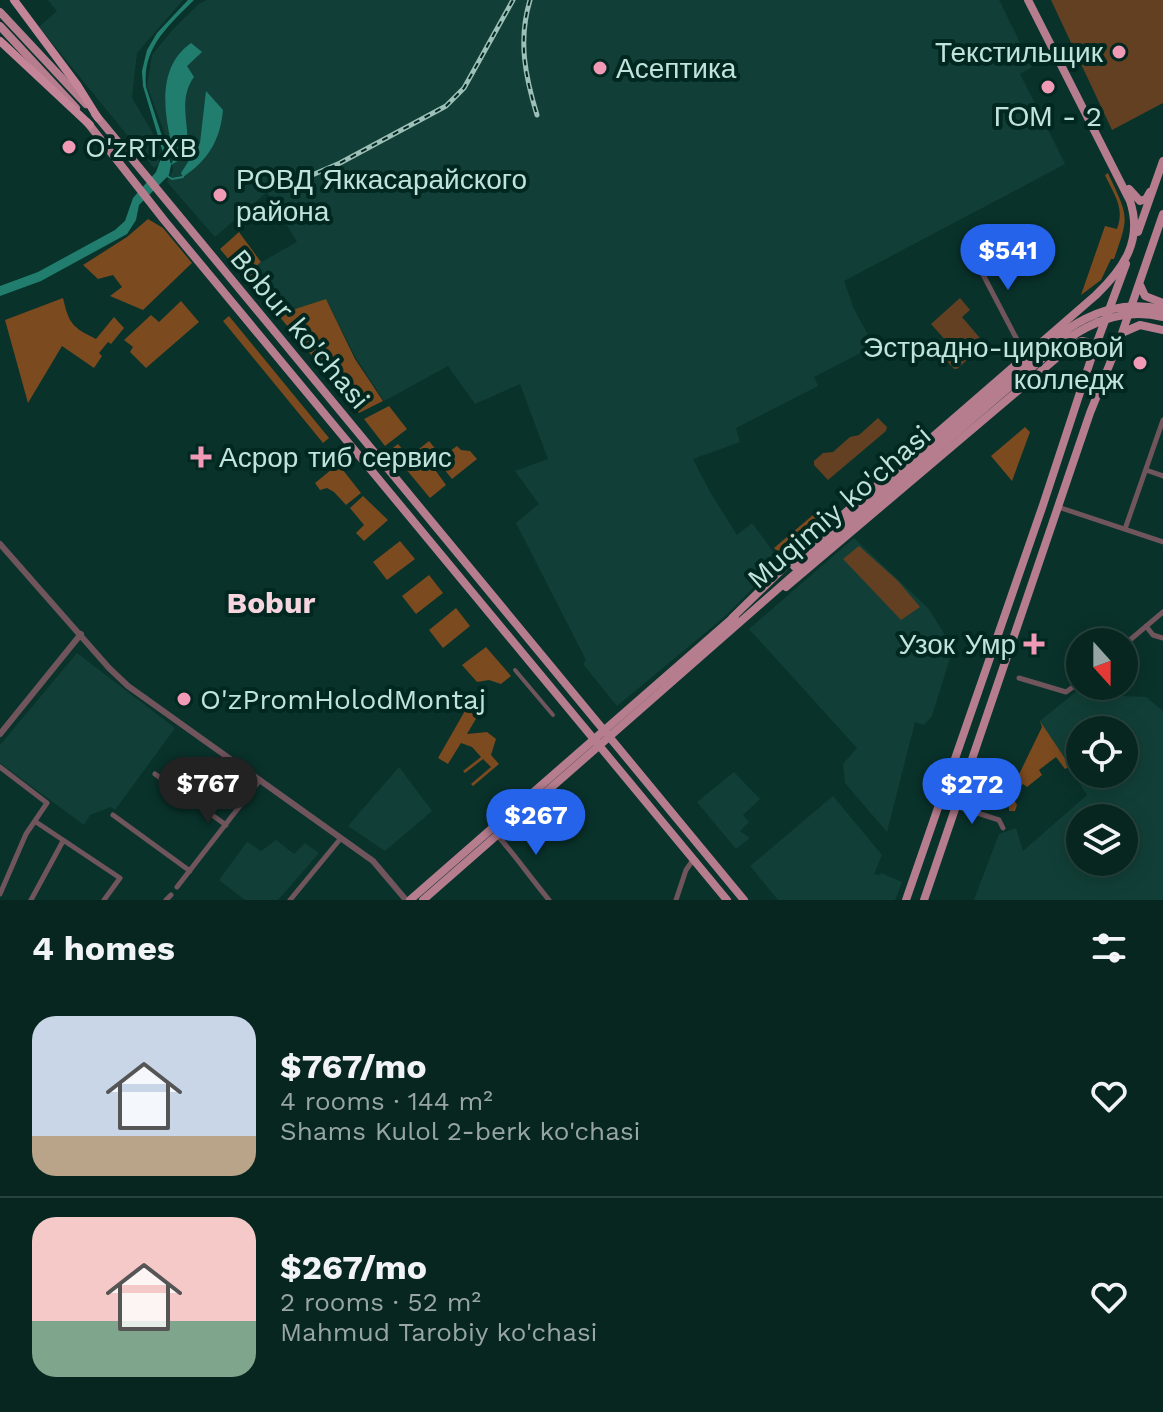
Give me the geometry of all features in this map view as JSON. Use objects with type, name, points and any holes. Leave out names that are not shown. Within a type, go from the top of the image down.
[{"type":"highway","points":[[14,0],[98,118]]},
{"type":"highway","points":[[0,41],[90,125]]},
{"type":"main road","points":[[1030,0],[1129,190],[1138,200],[1148,198],[1162,164]]},
{"type":"main road","points":[[736,621],[800,552],[1096,295],[1134,243],[1133,210],[1030,0]]},
{"type":"main road","name":"Bobur ko'chasi","points":[[0,12],[98,118],[744,900]]},
{"type":"main road","name":"Bobur ko'chasi","points":[[0,26],[46,73],[90,125],[164,220],[727,900]]},
{"type":"main road","points":[[906,900],[1093,353],[1162,164]]},
{"type":"main road","points":[[1119,267],[1131,233],[1133,210]]},
{"type":"main road","points":[[164,220],[166,212],[174,212]]},
{"type":"main road","points":[[924,900],[1090,413],[1121,336],[1163,214]]},
{"type":"main road","points":[[1140,281],[1143,294],[1163,303]]},
{"type":"main road","name":"Muqimiy ko'chasi","points":[[598,743],[1059,335],[1078,322],[1118,308],[1138,306],[1163,309]]},
{"type":"main road","name":"Muqimiy ko'chasi","points":[[932,450],[1081,329],[1099,320],[1126,314],[1163,317]]},
{"type":"main road","points":[[1121,336],[1138,325],[1163,330]]},
{"type":"main road","points":[[736,621],[812,568],[1073,344],[1082,341],[1090,344],[1093,353]]},
{"type":"main road","points":[[1040,343],[1053,347],[1055,360]]},
{"type":"main road","points":[[453,569],[461,569],[463,561]]},
{"type":"main road","points":[[423,900],[498,836],[598,743]]},
{"type":"main road","points":[[408,900],[598,743]]},
{"type":"main road","points":[[676,839],[687,831]]},
{"type":"street","points":[[2,53],[17,57]]},
{"type":"street","points":[[966,242],[1025,355]]},
{"type":"street","points":[[1125,529],[1163,420]]},
{"type":"street","points":[[1146,470],[1163,476]]},
{"type":"street","points":[[1058,507],[1163,542]]},
{"type":"street","points":[[0,544],[128,686],[373,861],[408,900]]},
{"type":"street","points":[[1138,633],[1163,612]]},
{"type":"street","points":[[1146,626],[1153,635],[1163,638]]},
{"type":"street","points":[[0,734],[81,634]]},
{"type":"street","points":[[515,670],[553,715]]},
{"type":"street","points":[[1019,678],[1066,692]]},
{"type":"street","points":[[0,767],[47,803],[26,834],[0,894]]},
{"type":"street","points":[[155,774],[226,825]]},
{"type":"street","points":[[177,887],[261,779]]},
{"type":"street","points":[[955,806],[999,820],[1003,828]]},
{"type":"street","points":[[113,815],[190,871]]},
{"type":"street","points":[[36,822],[120,878],[104,900]]},
{"type":"street","points":[[498,836],[549,900]]},
{"type":"street","points":[[290,900],[341,838]]},
{"type":"street","points":[[31,900],[63,841]]},
{"type":"street","points":[[676,900],[686,870],[693,860]]},
{"type":"shaded area","points":[[48,0],[183,0],[137,53],[132,98],[158,142],[159,164],[154,168],[39,27],[57,11]]},
{"type":"shaded area","points":[[188,0],[194,0],[159,39],[148,61],[146,73],[146,87],[171,164],[175,158],[166,112],[167,81],[179,54],[191,43],[202,52],[187,66],[194,77],[186,97],[188,137],[184,155],[171,165],[169,175],[139,205],[136,220],[127,234],[41,281],[0,296],[0,286],[38,272],[115,230],[125,221],[133,198],[156,172],[163,153],[143,86],[142,71],[147,50],[157,33]]},
{"type":"shaded area","points":[[207,0],[999,0],[1032,67],[1020,74],[1065,164],[844,281],[854,309],[874,346],[814,377],[818,386],[736,428],[740,442],[693,459],[737,535],[752,523],[780,561],[723,618],[617,706],[583,664],[586,660],[516,523],[539,504],[515,471],[548,459],[520,384],[475,404],[448,366],[384,401],[356,358],[326,299],[280,311],[256,265],[297,242],[267,192],[215,237],[167,182],[173,170],[171,159],[147,86],[152,55],[174,28]]},
{"type":"shaded area","name":"Текстильщик","points":[[1051,0],[1163,0],[1163,103],[1112,130]]},
{"type":"shaded area","points":[[206,91],[223,110],[219,131],[206,157],[183,177],[181,173],[200,143]]},
{"type":"shaded area","points":[[1108,173],[1123,208],[1123,233],[1114,259],[1111,259],[1101,280],[1081,295],[1105,226],[1117,229],[1119,221],[1117,201],[1105,175]]},
{"type":"shaded area","points":[[148,219],[163,228],[192,263],[143,310],[110,296],[122,287],[113,275],[98,279],[83,265],[127,237]]},
{"type":"shaded area","points":[[239,232],[261,262],[256,266],[267,286],[256,292],[220,249]]},
{"type":"shaded area","points":[[272,296],[280,310],[287,308],[289,311],[326,299],[355,359],[383,401],[359,413],[265,299]]},
{"type":"shaded area","points":[[63,298],[73,324],[96,339],[114,317],[124,328],[99,353],[102,356],[94,368],[62,346],[28,403],[5,320]]},
{"type":"shaded area","points":[[960,298],[970,310],[962,317],[985,344],[954,369],[945,359],[955,351],[931,324]]},
{"type":"shaded area","points":[[181,301],[199,322],[146,368],[130,352],[133,347],[124,340],[151,315],[159,322]]},
{"type":"shaded area","points":[[229,316],[329,438],[323,443],[223,321]]},
{"type":"shaded area","points":[[389,406],[407,429],[385,446],[364,419]]},
{"type":"shaded area","points":[[878,418],[887,427],[886,431],[828,480],[814,461],[823,453],[833,452],[850,437],[859,435]]},
{"type":"shaded area","points":[[1025,427],[1030,432],[1012,481],[991,456]]},
{"type":"shaded area","points":[[429,441],[442,457],[457,446],[470,451],[477,459],[452,479],[439,463],[433,467],[446,485],[430,498],[390,450],[398,444],[409,457]]},
{"type":"shaded area","points":[[335,460],[361,493],[346,505],[334,492],[327,488],[320,490],[315,483],[331,470],[327,465]]},
{"type":"shaded area","points":[[363,496],[388,520],[364,541],[356,533],[364,525],[350,508]]},
{"type":"shaded area","points":[[813,515],[822,525],[785,558],[774,548]]},
{"type":"shaded area","points":[[854,538],[928,608],[953,648],[932,716],[924,725],[915,722],[887,832],[845,783],[843,764],[857,748],[749,629]]},
{"type":"shaded area","points":[[400,541],[415,559],[387,580],[373,562]]},
{"type":"shaded area","points":[[859,546],[898,581],[920,607],[901,620],[843,559]]},
{"type":"shaded area","points":[[429,575],[443,593],[416,614],[402,596]]},
{"type":"shaded area","points":[[456,608],[470,626],[443,648],[429,630]]},
{"type":"shaded area","points":[[486,647],[511,676],[501,684],[489,680],[477,682],[462,665]]},
{"type":"shaded area","points":[[77,653],[175,728],[115,810],[111,807],[90,815],[84,825],[0,763],[0,745]]},
{"type":"shaded area","points":[[1138,697],[1146,697],[1163,711],[1163,900],[974,900],[999,834],[1016,828],[1023,851],[1066,813],[1066,876],[1138,876],[1138,804],[1077,804],[1087,795],[1083,788],[1138,788],[1138,716],[1066,716],[1066,762],[1040,721],[1066,700],[1138,700]]},
{"type":"shaded area","points":[[466,709],[477,717],[467,734],[487,732],[496,739],[491,755],[499,764],[473,786],[471,784],[491,767],[483,759],[465,773],[463,771],[481,757],[472,747],[461,743],[448,764],[438,758]]},
{"type":"shaded area","points":[[1040,721],[1066,760],[1066,768],[1056,757],[1039,770],[1042,775],[1011,794],[1017,805],[1015,811],[1009,811],[1009,795],[1042,727]]},
{"type":"shaded area","points":[[399,767],[432,811],[385,851],[348,826]]},
{"type":"shaded area","points":[[734,772],[760,799],[743,815],[749,822],[740,831],[750,838],[736,849],[697,802]]},
{"type":"shaded area","points":[[833,796],[882,855],[874,874],[881,873],[902,882],[895,900],[778,900],[750,866]]},
{"type":"shaded area","points":[[276,840],[294,854],[305,843],[319,853],[278,900],[245,900],[219,880],[247,842],[261,851]]},
{"type":"waterway","points":[[167,176],[172,179],[183,177]]},
{"type":"railway","points":[[296,182],[340,163],[446,106],[464,88],[513,0]]},
{"type":"railway","points":[[530,0],[524,29],[524,58],[537,115]]},
{"type":"place","name":"Текстильщик","points":[[1119,52]]},
{"type":"place","name":"Асептика","points":[[600,68]]},
{"type":"place","name":"ГОМ - 2","points":[[1048,87]]},
{"type":"place","name":"O'zRTXB","points":[[69,147]]},
{"type":"place","name":"РОВД Яккасарайского района","points":[[220,195]]},
{"type":"place","name":"Эстрадно-цирковой колледж","points":[[1140,363]]},
{"type":"place","name":"Асрор тиб сервис","points":[[201,457]]},
{"type":"place","name":"Узок Умр","points":[[1034,644]]},
{"type":"place","name":"O'zPromHolodMontaj","points":[[184,699]]},
{"type":"district","name":"Bobur","points":[[271,602]]}]
